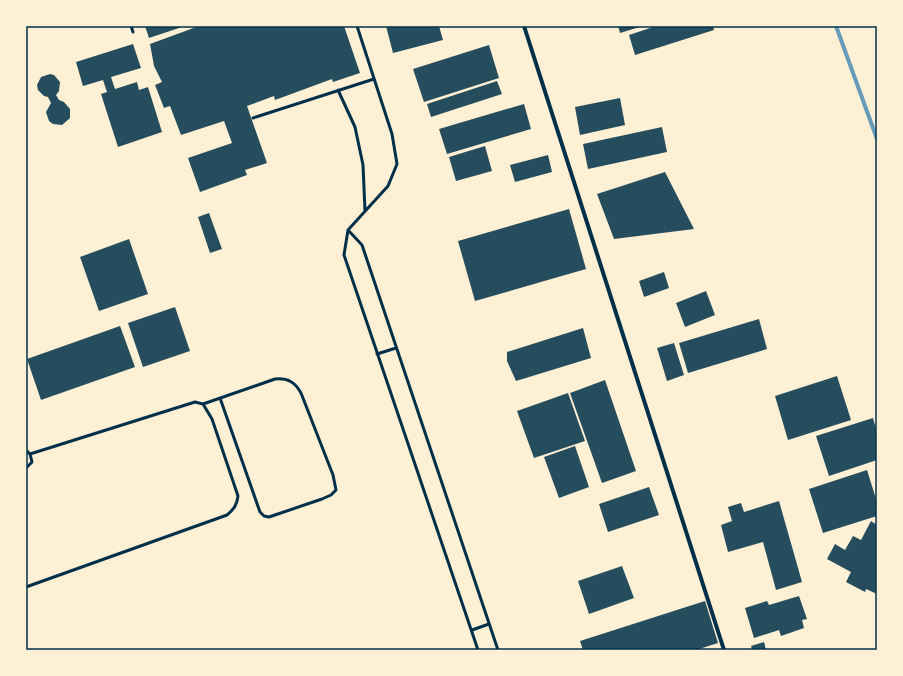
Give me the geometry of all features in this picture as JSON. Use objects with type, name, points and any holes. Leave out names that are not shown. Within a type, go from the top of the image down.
[{"type":"street","points":[[524,26],[724,650]]},
{"type":"lane","points":[[131,26],[133,32]]},
{"type":"lane","points":[[358,26],[392,134],[397,164],[388,186],[348,230],[344,255],[478,650]]},
{"type":"lane","points":[[253,118],[374,79]]},
{"type":"lane","points":[[338,90],[355,127],[364,165],[365,211]]},
{"type":"lane","points":[[348,230],[362,245],[498,650]]},
{"type":"lane","points":[[377,354],[396,348]]},
{"type":"lane","points":[[30,454],[187,403],[195,402],[203,404],[220,398],[275,379],[282,378],[294,382],[301,393],[333,475],[336,490],[331,495],[322,499],[269,517],[264,516],[260,512],[220,398]]},
{"type":"lane","points":[[26,587],[197,526],[226,515],[233,510],[237,503],[237,490],[212,419],[203,404]]},
{"type":"lane","points":[[26,450],[30,454],[32,462],[26,468]]},
{"type":"lane","points":[[472,630],[489,624]]},
{"type":"building","points":[[145,26],[185,26],[149,38]]},
{"type":"building","points":[[199,26],[344,26],[360,73],[333,82],[332,79],[275,100],[274,96],[247,106],[267,163],[245,170],[247,175],[200,192],[188,158],[232,143],[224,121],[181,135],[170,106],[164,108],[155,85],[162,82],[154,66],[150,44]]},
{"type":"building","points":[[386,26],[439,26],[443,40],[393,53]]},
{"type":"building","points":[[618,26],[643,26],[620,33]]},
{"type":"building","points":[[656,26],[713,26],[714,30],[635,55],[629,35]]},
{"type":"building","points":[[133,44],[141,68],[111,77],[115,89],[137,82],[139,90],[148,87],[162,132],[118,147],[101,94],[107,92],[103,80],[83,86],[76,62]]},
{"type":"building","points":[[489,45],[499,78],[424,102],[413,69]]},
{"type":"building","points":[[50,74],[54,75],[60,82],[59,91],[56,95],[59,100],[64,102],[70,109],[70,118],[62,125],[53,124],[49,121],[46,112],[51,103],[48,97],[44,96],[38,90],[37,85],[41,77]]},
{"type":"building","points":[[497,81],[502,94],[431,117],[427,104]]},
{"type":"building","points":[[620,98],[625,125],[580,135],[575,107]]},
{"type":"building","points":[[524,104],[531,129],[447,154],[439,129]]},
{"type":"building","points":[[662,127],[667,152],[588,169],[583,144]]},
{"type":"building","points":[[485,146],[492,171],[456,181],[449,157]]},
{"type":"building","points":[[548,155],[552,172],[515,182],[510,165]]},
{"type":"building","points":[[665,172],[694,229],[614,239],[597,194]]},
{"type":"building","points":[[569,209],[586,269],[475,301],[458,241]]},
{"type":"building","points":[[209,213],[222,249],[210,253],[198,217]]},
{"type":"building","points":[[129,239],[148,294],[99,311],[80,257]]},
{"type":"building","points":[[664,272],[669,288],[644,297],[639,281]]},
{"type":"building","points":[[706,291],[715,315],[685,327],[676,303]]},
{"type":"building","points":[[175,307],[190,351],[143,367],[128,323]]},
{"type":"building","points":[[759,319],[767,349],[688,373],[679,343]]},
{"type":"building","points":[[120,326],[135,367],[41,400],[27,359]]},
{"type":"building","points":[[583,328],[591,358],[516,381],[507,361],[507,352]]},
{"type":"building","points":[[674,343],[684,375],[667,381],[657,348]]},
{"type":"building","points":[[837,376],[851,420],[788,440],[775,396]]},
{"type":"building","points":[[605,380],[636,471],[602,483],[570,393]]},
{"type":"building","points":[[568,393],[585,441],[534,458],[517,411]]},
{"type":"building","points":[[873,418],[877,432],[877,460],[829,476],[816,436]]},
{"type":"building","points":[[575,446],[589,487],[559,498],[544,457]]},
{"type":"building","points":[[867,470],[877,502],[877,516],[823,533],[809,489]]},
{"type":"building","points":[[649,487],[659,515],[608,532],[599,504]]},
{"type":"building","points":[[779,501],[802,582],[776,590],[763,542],[728,552],[721,525],[732,521],[728,507],[741,503],[744,512]]},
{"type":"building","points":[[871,521],[877,525],[877,594],[866,589],[865,592],[846,582],[851,572],[827,559],[835,544],[845,550],[853,536],[861,540]]},
{"type":"building","points":[[622,566],[634,598],[589,614],[578,581]]},
{"type":"building","points":[[799,596],[807,619],[802,620],[804,628],[781,636],[779,630],[754,638],[745,608],[767,601],[769,605]]},
{"type":"building","points":[[705,601],[718,643],[696,650],[583,650],[580,641]]},
{"type":"building","points":[[764,642],[766,650],[752,650],[751,646]]},
{"type":"waterway","points":[[836,26],[877,139]]}]
